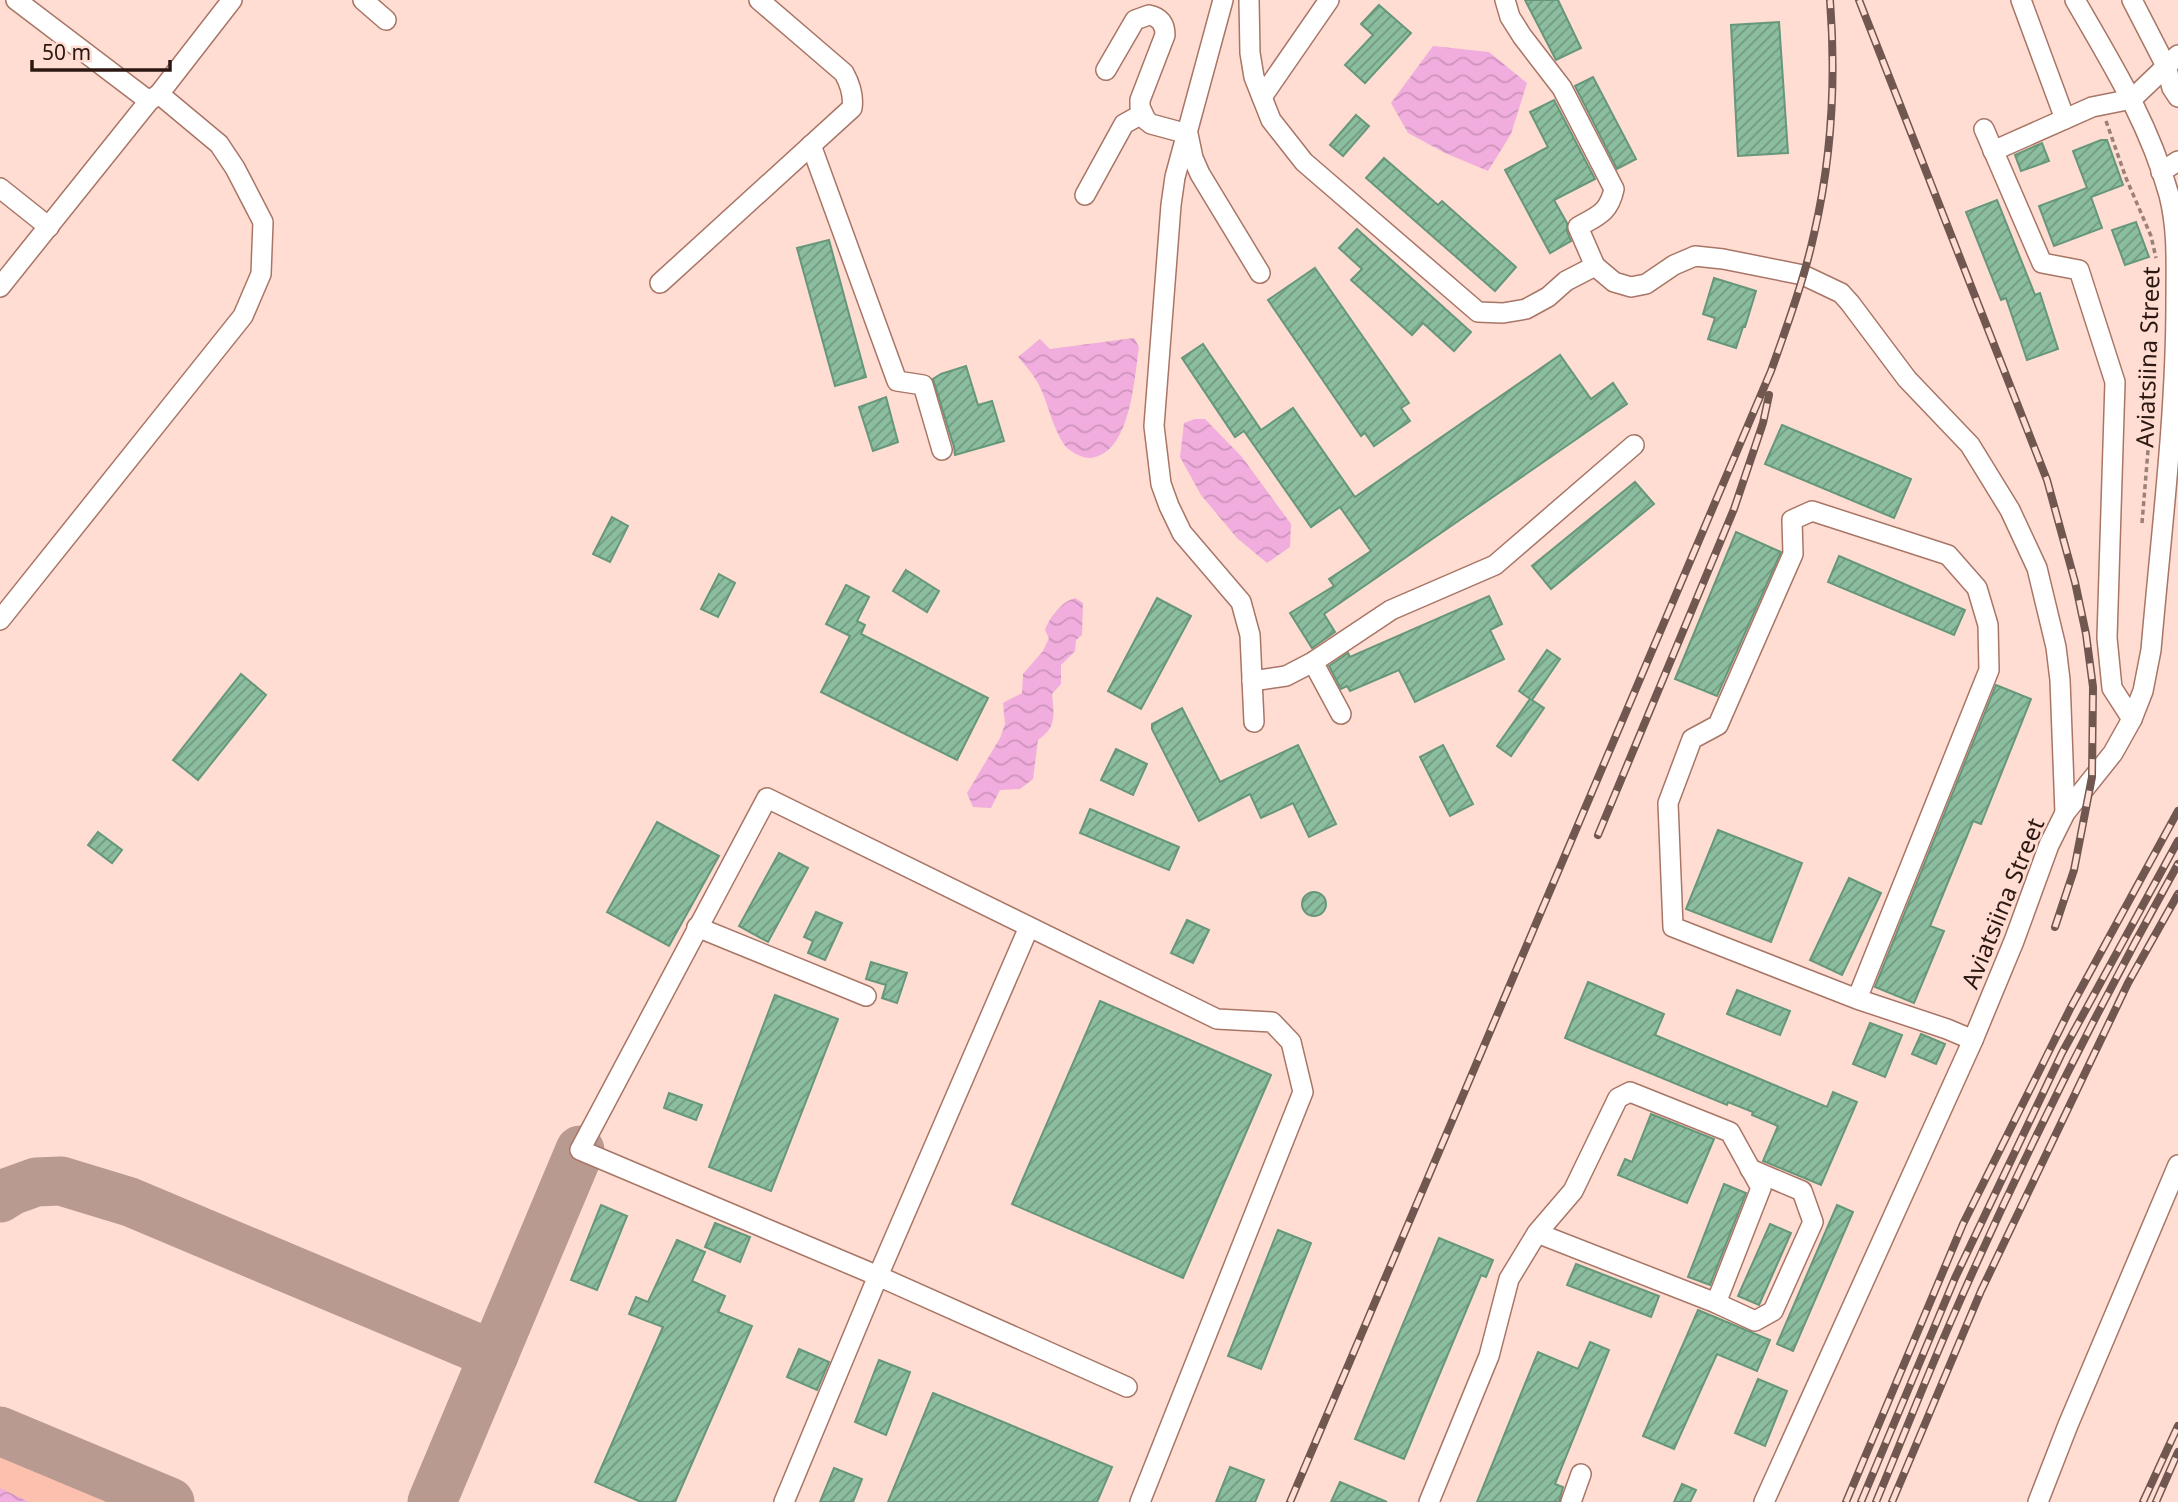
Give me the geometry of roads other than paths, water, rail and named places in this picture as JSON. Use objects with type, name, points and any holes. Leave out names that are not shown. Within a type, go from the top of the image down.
[{"type":"street","points":[[0,620],[243,316],[261,274],[263,222],[235,168],[219,144],[16,0]]},
{"type":"street","points":[[0,287],[232,0]]},
{"type":"street","points":[[363,0],[386,20]]},
{"type":"street","points":[[660,283],[852,108],[850,83],[844,73],[760,0]]},
{"type":"street","points":[[1223,0],[1175,177],[1154,426],[1161,484],[1182,533],[1241,602],[1250,635],[1254,722]]},
{"type":"street","points":[[1249,0],[1250,53],[1254,77],[1271,121],[1304,162],[1478,312],[1503,313],[1526,309],[1548,297],[1566,281],[1595,266]]},
{"type":"street","points":[[1262,97],[1329,0]]},
{"type":"street","points":[[1505,0],[1510,17],[1522,36],[1562,88],[1614,189],[1611,203],[1601,215],[1578,227],[1595,266],[1614,282],[1631,287],[1646,284],[1674,265],[1695,256],[1723,259],[1803,275],[1841,293],[1907,379],[1970,445],[2010,510],[2037,568],[2056,647],[2060,680],[2065,814]]},
{"type":"street","points":[[2021,0],[2065,119]]},
{"type":"street","name":"Aviatsiina Street","points":[[1765,1502],[1973,1040],[2014,941],[2049,845],[2065,814],[2113,752],[2132,719],[2143,691],[2151,650],[2176,348],[2176,227],[2170,167],[2075,0]]},
{"type":"street","points":[[2132,0],[2172,60],[2172,88],[2178,97]]},
{"type":"street","points":[[1106,70],[1135,20],[1149,15],[1160,19],[1165,35],[1140,100],[1142,114],[1151,124],[1188,134]]},
{"type":"street","points":[[1993,151],[2065,119],[2100,106],[2132,99],[2172,60]]},
{"type":"street","points":[[1084,195],[1124,124],[1142,114]]},
{"type":"street","points":[[1984,129],[2042,263],[2079,270],[2115,382],[2107,638],[2112,688],[2132,719]]},
{"type":"street","points":[[1188,134],[1193,158],[1200,174],[1260,272]]},
{"type":"street","points":[[811,145],[897,381],[923,385],[942,450]]},
{"type":"street","points":[[0,188],[49,227]]},
{"type":"street","points":[[1252,681],[1286,676],[1313,662],[1391,610],[1495,565],[1634,445]]},
{"type":"street","points":[[1857,999],[1989,670],[1988,625],[1976,588],[1948,555],[1812,511],[1792,520],[1793,554],[1718,725],[1692,739],[1668,803],[1673,927],[1857,999],[1947,1028],[1973,1040]]},
{"type":"street","points":[[1313,662],[1341,714]]},
{"type":"street","points":[[1127,1387],[878,1276],[580,1150],[767,798],[1217,1019],[1272,1022],[1291,1042],[1303,1092],[1140,1502]]},
{"type":"street","points":[[697,927],[866,996]]},
{"type":"street","points":[[784,1502],[878,1276],[1029,927]]},
{"type":"street","points":[[1429,1502],[1489,1356],[1509,1279],[1537,1233],[1573,1191],[1618,1098],[1630,1092],[1730,1132],[1761,1188],[1716,1303]]},
{"type":"street","points":[[2038,1502],[2178,1165]]},
{"type":"street","points":[[1537,1233],[1755,1321],[1773,1311],[1813,1222],[1801,1191],[1750,1168]]},
{"type":"street","points":[[1571,1502],[1581,1474]]},
{"type":"water","points":[[1433,46],[1489,52],[1527,83],[1511,134],[1488,171],[1445,153],[1408,133],[1391,103]]},
{"type":"water","points":[[1134,338],[1139,347],[1132,395],[1122,430],[1104,453],[1090,458],[1075,454],[1063,443],[1038,383],[1018,357],[1040,339],[1050,349]]},
{"type":"water","points":[[1205,419],[1242,457],[1291,524],[1290,547],[1267,563],[1237,538],[1201,495],[1180,457],[1184,423]]},
{"type":"water","points":[[1075,598],[1083,603],[1082,635],[1076,640],[1075,651],[1061,665],[1061,684],[1052,694],[1053,720],[1038,740],[1033,779],[1020,789],[1000,790],[991,808],[973,807],[967,793],[1000,738],[1005,724],[1003,703],[1022,693],[1023,674],[1043,651],[1049,638],[1045,630],[1050,620],[1061,606]]},
{"type":"water","points":[[0,1488],[29,1502],[0,1502]]},
{"type":"railway","points":[[1290,1502],[1771,371],[1805,268],[1825,176],[1833,59],[1830,0]]},
{"type":"railway","points":[[1859,0],[2047,480],[2075,582],[2086,634],[2093,687],[2092,777],[2074,870],[2055,927]]},
{"type":"railway","points":[[1598,835],[1734,509],[1763,423],[1769,395]]},
{"type":"railway","points":[[1846,1502],[1963,1224],[2071,1007],[2178,811]]},
{"type":"railway","points":[[1861,1502],[1955,1278],[2062,1053],[2178,841]]},
{"type":"railway","points":[[1876,1502],[1951,1321],[2003,1205],[2117,976],[2178,864]]},
{"type":"railway","points":[[1892,1502],[1981,1291],[2128,983],[2178,894]]},
{"type":"railway","points":[[2143,1502],[2178,1426]]},
{"type":"railway","points":[[2156,1502],[2178,1452]]}]
